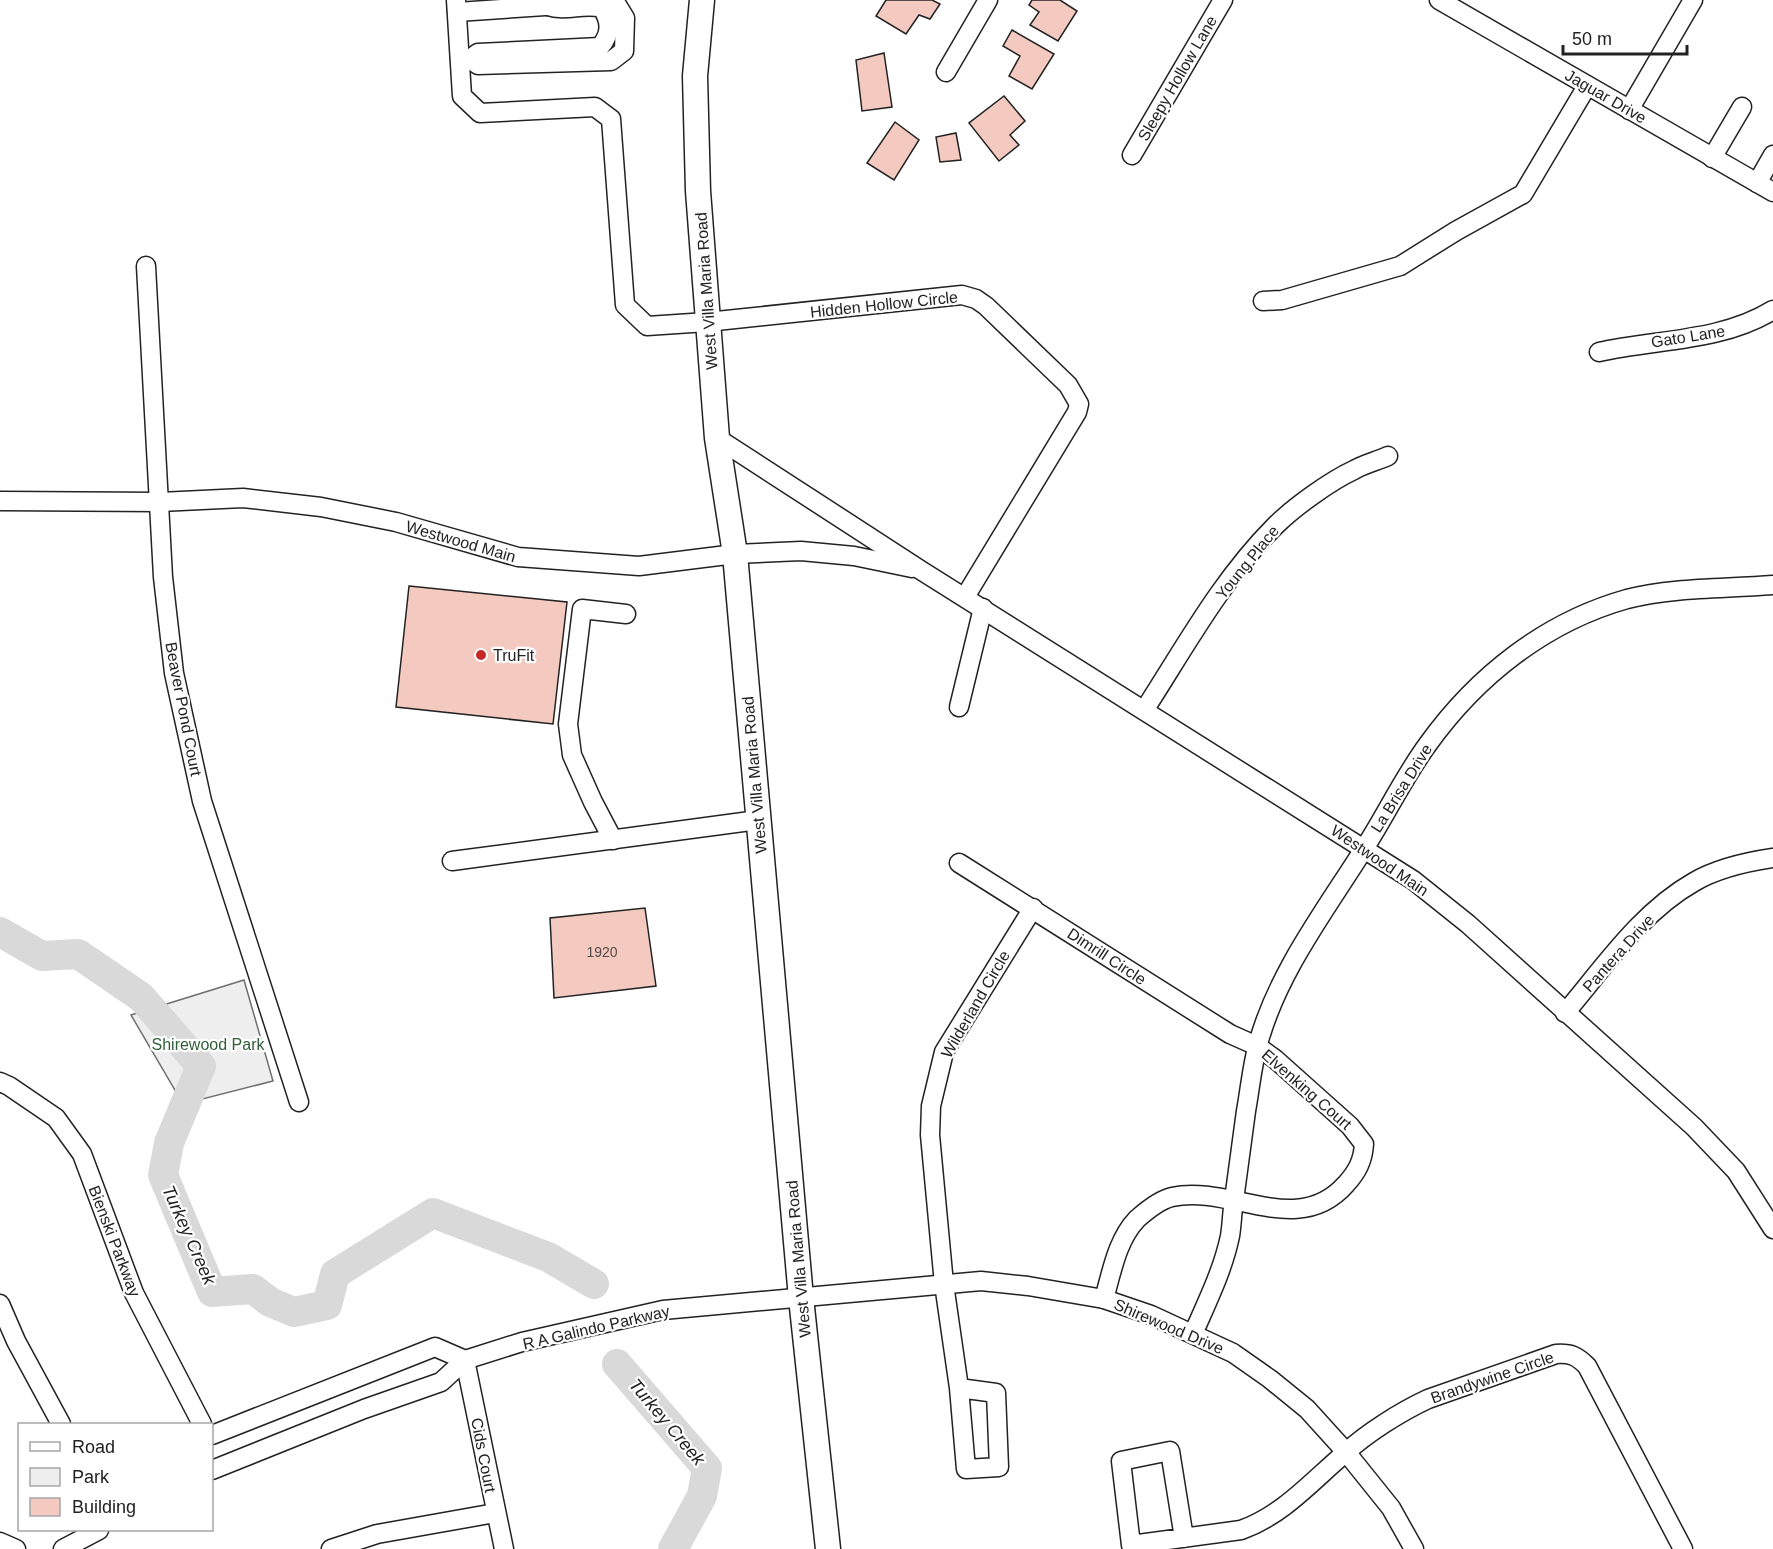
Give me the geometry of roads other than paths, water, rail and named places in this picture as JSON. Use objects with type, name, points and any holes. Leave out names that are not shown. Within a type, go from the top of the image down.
[{"type":"main road","name":"West Villa Maria Road","points":[[702,0],[695,76],[695,114],[707,322],[717,438],[735,554],[801,1298],[828,1549]]},
{"type":"street","points":[[457,6],[548,6],[601,0],[617,5],[625,18],[624,51],[611,61],[478,65],[465,59]]},
{"type":"street","points":[[946,72],[988,0]]},
{"type":"street","name":"Sleepy Hollow Lane","points":[[1132,155],[1223,0]]},
{"type":"street","name":"Jaguar Drive","points":[[1439,0],[1773,192]]},
{"type":"street","points":[[1629,110],[1693,0]]},
{"type":"street","name":"Hidden Hollow Circle","points":[[457,6],[465,59],[462,96],[480,113],[595,107],[611,119],[625,305],[647,326],[707,322],[962,295],[976,299],[986,306],[1068,385],[1079,404],[1077,412],[965,597]]},
{"type":"street","points":[[465,59],[478,53],[600,47],[608,38],[609,21],[602,8],[594,6],[557,10],[548,6]]},
{"type":"street","points":[[1263,301],[1282,300],[1400,266],[1522,194],[1587,86]]},
{"type":"street","points":[[1712,158],[1742,107]]},
{"type":"street","points":[[1757,183],[1773,155]]},
{"type":"street","name":"Beaver Pond Court","points":[[146,266],[164,576],[174,673],[202,801],[299,1102]]},
{"type":"street","name":"Gato Lane","points":[[1599,352],[1632,345],[1698,338],[1733,329],[1773,310]]},
{"type":"street","name":"Westwood Main","points":[[717,438],[922,571],[1413,880],[1468,924],[1694,1127],[1736,1171],[1773,1229]]},
{"type":"street","name":"Young Place","points":[[1145,710],[1225,586],[1252,551],[1277,524],[1314,495],[1353,470],[1388,456]]},
{"type":"street","name":"Westwood Main","points":[[0,501],[160,502],[243,498],[321,507],[396,522],[518,557],[639,566],[735,554],[801,551],[854,556],[922,571]]},
{"type":"street","name":"La Brisa Drive","points":[[1193,1334],[1220,1269],[1230,1236],[1257,1046],[1270,1006],[1315,925],[1365,848],[1426,746],[1456,706],[1526,645],[1576,619],[1628,599],[1674,592],[1773,585]]},
{"type":"street","points":[[959,707],[983,608]]},
{"type":"street","points":[[614,840],[593,802],[572,754],[568,724],[582,609],[626,614]]},
{"type":"street","points":[[452,861],[758,820]]},
{"type":"street","name":"Pantera Drive","points":[[1565,1013],[1636,929],[1666,901],[1694,882],[1729,867],[1773,858]]},
{"type":"street","name":"Dimrill Circle","points":[[959,863],[1230,1034],[1257,1046]]},
{"type":"street","name":"Wilderland Circle","points":[[959,1388],[945,1284],[930,1135],[931,1106],[944,1052],[957,1027],[1033,908]]},
{"type":"street","name":"Elvenking Court","points":[[1104,1299],[1120,1244],[1128,1230],[1153,1206],[1170,1197],[1188,1196],[1234,1200],[1283,1210],[1305,1208],[1325,1202],[1341,1190],[1357,1172],[1364,1156],[1364,1144],[1350,1126],[1275,1059],[1257,1046]]},
{"type":"street","name":"Bienski Parkway","points":[[0,1082],[56,1118],[82,1154],[134,1293],[201,1423]]},
{"type":"street","name":"Shirewood Drive","points":[[801,1298],[981,1281],[1028,1286],[1104,1299],[1151,1315],[1233,1353],[1307,1409],[1346,1452],[1391,1508],[1414,1549]]},
{"type":"street","name":"R A Galindo Parkway","points":[[217,1466],[364,1408],[441,1382],[465,1360],[522,1342],[663,1310],[801,1298]]},
{"type":"street","points":[[0,1304],[16,1341],[60,1423]]},
{"type":"street","points":[[213,1435],[435,1347],[465,1360]]},
{"type":"street","name":"Brandywine Circle","points":[[1184,1538],[1170,1451],[1121,1461],[1131,1545],[1184,1538],[1241,1530],[1257,1525],[1284,1508],[1346,1452],[1408,1408],[1556,1354],[1575,1355],[1587,1366],[1683,1549]]},
{"type":"street","name":"Cids Court","points":[[465,1360],[504,1549]]},
{"type":"street","points":[[213,1447],[217,1466]]},
{"type":"street","points":[[331,1549],[377,1534],[495,1513]]},
{"type":"street","points":[[63,1549],[92,1539]]},
{"type":"street","points":[[0,1542],[16,1549]]},
{"type":"waterway","name":"Turkey Creek","points":[[0,932],[42,956],[78,954],[141,997],[201,1066],[169,1143],[163,1175],[212,1292],[253,1289],[270,1302],[294,1312],[327,1305],[335,1274],[433,1213],[548,1257],[594,1284]]},
{"type":"waterway","name":"Turkey Creek","points":[[617,1364],[707,1468],[702,1496],[673,1549]]},
{"type":"place","name":"TruFit","points":[[481,655]]},
{"type":"park label","name":"Shirewood Park","points":[[208,1044]]}]
